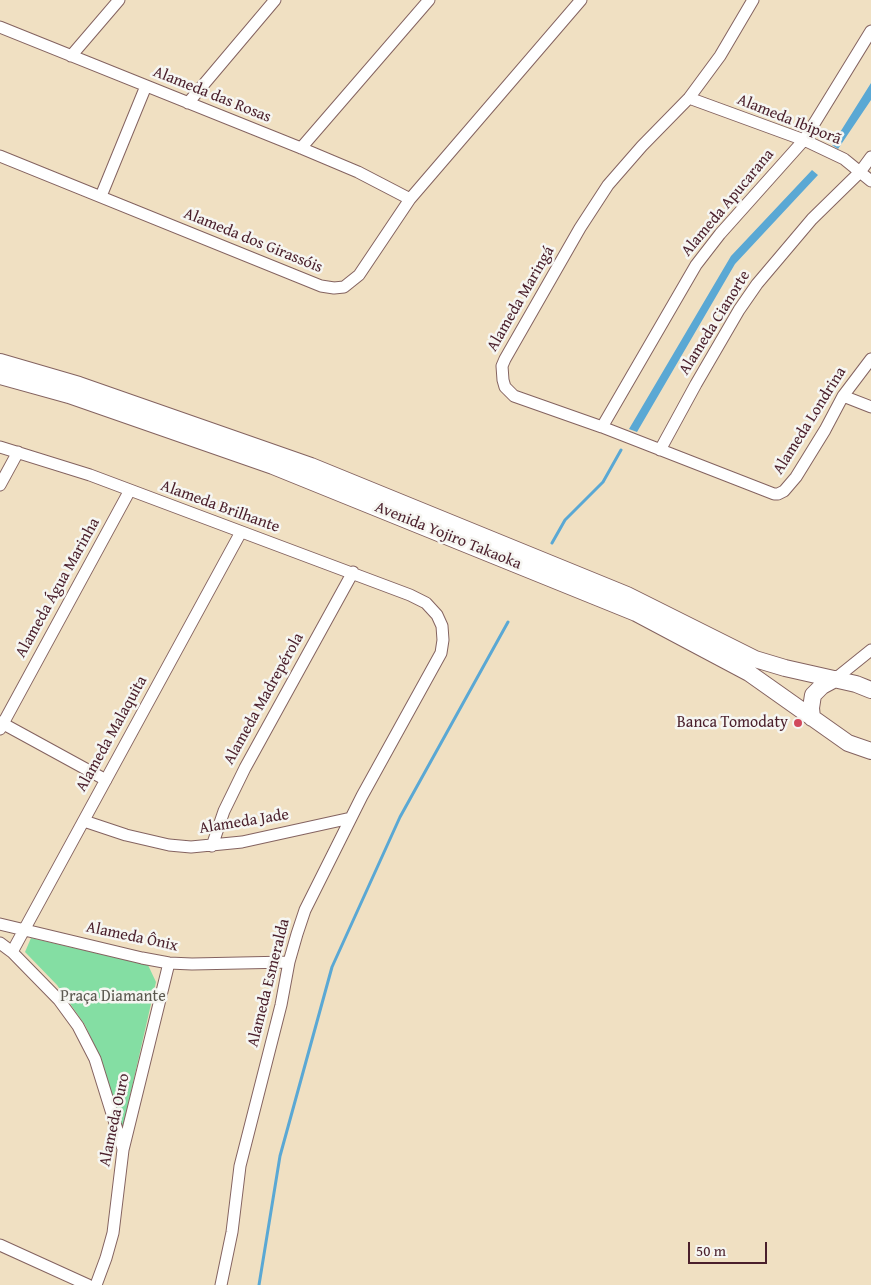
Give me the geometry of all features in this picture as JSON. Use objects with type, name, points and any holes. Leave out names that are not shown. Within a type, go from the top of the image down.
[{"type":"main road","name":"Avenida Yojiro Takaoka","points":[[0,362],[79,384],[311,466],[627,595],[755,659],[785,668],[836,679],[871,690]]},
{"type":"main road","name":"Avenida Yojiro Takaoka","points":[[0,376],[69,395],[273,466],[636,613],[749,673],[848,743],[871,751]]},
{"type":"main road","points":[[812,718],[810,708],[813,696],[822,686],[836,679]]},
{"type":"street","points":[[71,56],[118,0]]},
{"type":"street","points":[[188,103],[275,0]]},
{"type":"street","points":[[301,148],[429,0]]},
{"type":"street","name":"Alameda dos Girassóis","points":[[0,156],[321,286],[344,287],[359,274],[410,199],[581,0]]},
{"type":"street","name":"Alameda Maringá","points":[[753,0],[720,56],[689,98],[642,146],[608,185],[580,228],[502,366],[501,373],[505,387],[514,396],[602,427],[774,494]]},
{"type":"street","name":"Alameda das Rosas","points":[[0,28],[301,148],[358,172],[410,199]]},
{"type":"street","name":"Alameda Apucarana","points":[[602,427],[696,265],[720,234],[804,140],[871,30]]},
{"type":"street","points":[[100,196],[146,86]]},
{"type":"street","name":"Alameda Ibiporã","points":[[689,98],[804,140],[844,159],[871,181]]},
{"type":"street","name":"Alameda Cianorte","points":[[660,450],[715,351],[757,284],[812,219],[860,172],[871,157]]},
{"type":"street","name":"Alameda Londrina","points":[[774,494],[784,491],[796,477],[843,396],[871,359]]},
{"type":"street","points":[[843,396],[871,407]]},
{"type":"street","name":"Alameda Brilhante","points":[[0,446],[130,490],[352,572],[426,603]]},
{"type":"street","points":[[0,485],[18,452]]},
{"type":"street","name":"Alameda Água Marinha","points":[[1,725],[130,490]]},
{"type":"street","name":"Alameda Malaquita","points":[[12,952],[241,532]]},
{"type":"street","name":"Alameda Madrepérola","points":[[212,846],[224,811],[245,768],[352,572]]},
{"type":"street","name":"Alameda Esmeralda","points":[[221,1285],[232,1232],[240,1166],[281,1005],[289,962],[305,910],[351,818],[441,653],[443,640],[442,626],[437,615],[426,603]]},
{"type":"street","points":[[836,679],[871,650]]},
{"type":"street","points":[[1,725],[106,780]]},
{"type":"street","name":"Alameda Jade","points":[[84,821],[126,835],[169,845],[191,847],[242,842],[351,818]]},
{"type":"street","name":"Alameda Ônix","points":[[0,924],[169,963],[289,962]]},
{"type":"street","points":[[0,943],[12,952],[59,1000],[78,1026],[95,1059],[123,1150]]},
{"type":"street","name":"Alameda Ouro","points":[[96,1285],[106,1258],[112,1233],[123,1150],[169,963]]},
{"type":"street","points":[[0,1246],[88,1285]]},
{"type":"green space","name":"Praça Diamante","points":[[31,938],[148,965],[156,982],[122,1131],[100,1057],[85,1025],[57,985],[25,952]]},
{"type":"water","points":[[871,83],[871,100],[838,149],[832,145]]},
{"type":"water","points":[[812,170],[818,175],[735,264],[637,432],[629,429],[731,256]]},
{"type":"waterway","points":[[552,543],[565,520],[603,482],[621,450]]},
{"type":"waterway","points":[[259,1285],[280,1156],[332,967],[400,817],[508,622]]},
{"type":"place","name":"Banca Tomodaty","points":[[798,723]]}]
